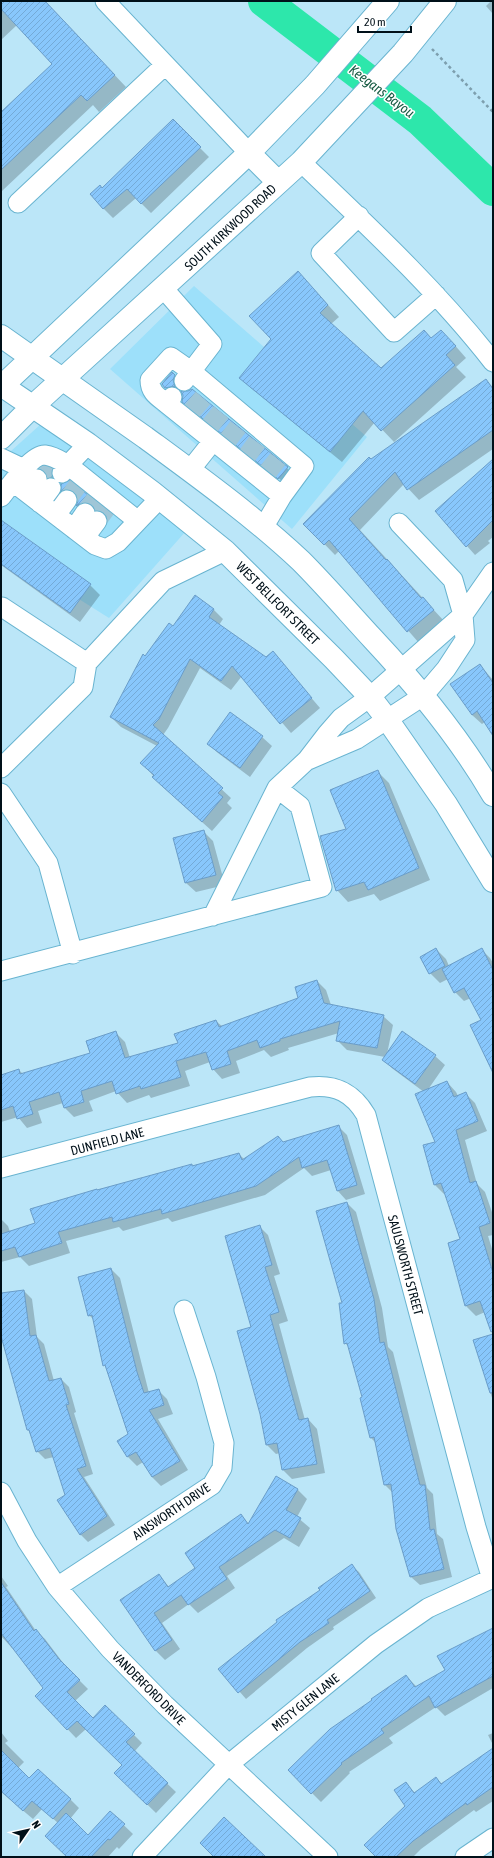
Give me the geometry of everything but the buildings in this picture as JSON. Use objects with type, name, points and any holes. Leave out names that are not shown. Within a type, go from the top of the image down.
[{"type":"main road","points":[[2,386],[249,154],[315,85],[388,1]]},
{"type":"main road","name":"SOUTH KIRKWOOD ROAD","points":[[1,438],[33,406],[301,162],[403,53],[445,1]]},
{"type":"main road","points":[[249,154],[278,182]]},
{"type":"main road","points":[[1,336],[64,379],[190,470],[264,528],[301,562],[401,669],[423,696],[483,778],[493,796]]},
{"type":"main road","name":"WEST BELLFORT STREET","points":[[2,386],[88,444],[160,498],[225,551],[370,697],[446,804],[493,881]]},
{"type":"street","points":[[105,1],[249,154]]},
{"type":"street","points":[[18,204],[165,65]]},
{"type":"street","points":[[301,162],[359,216],[436,294],[493,362]]},
{"type":"street","points":[[359,216],[321,253],[394,332],[436,294]]},
{"type":"street","points":[[163,288],[212,344],[187,377]]},
{"type":"street","points":[[264,528],[282,496],[304,466],[282,455],[261,438],[187,377],[171,357],[150,380],[150,386],[154,394],[169,400],[264,477],[282,496]]},
{"type":"street","points":[[190,470],[215,438]]},
{"type":"street","points":[[39,479],[88,444]]},
{"type":"street","points":[[1,458],[39,479],[76,488],[100,505],[138,521]]},
{"type":"street","points":[[39,479],[56,515],[94,545],[106,549],[118,542],[160,498]]},
{"type":"street","points":[[56,515],[76,488]]},
{"type":"street","points":[[80,533],[100,505]]},
{"type":"street","points":[[307,760],[357,739],[423,696],[446,669],[465,640],[463,615],[453,580],[399,523]]},
{"type":"street","points":[[1,768],[83,686],[87,663],[163,581],[225,551]]},
{"type":"street","points":[[213,916],[277,788],[307,760],[327,734],[342,718],[370,697],[463,615],[493,572]]},
{"type":"street","points":[[1,609],[2,607],[87,663]]},
{"type":"street","points":[[1,971],[72,954],[322,887],[300,806],[277,788]]},
{"type":"street","points":[[1,793],[48,864],[72,954]]},
{"type":"street","name":"SAULSWORTH STREET","points":[[212,1114],[310,1087],[322,1086],[333,1087],[352,1097],[366,1115],[476,1527],[493,1579]]},
{"type":"street","name":"DUNFIELD LANE","points":[[1,1168],[212,1114]]},
{"type":"street","name":"AINSWORTH DRIVE","points":[[57,1587],[212,1485],[222,1468],[224,1443],[206,1377],[184,1310]]},
{"type":"street","name":"VANDERFORD DRIVE","points":[[1,1492],[27,1541],[57,1587],[110,1649],[165,1705],[328,1857]]},
{"type":"street","name":"MISTY GLEN LANE","points":[[142,1857],[228,1765],[376,1644],[428,1608],[493,1579]]},
{"type":"street","points":[[465,1857],[493,1838]]},
{"type":"path","points":[[418,34],[493,112]]},
{"type":"shaded area","points":[[194,286],[367,437],[292,529],[110,369]]},
{"type":"shaded area","points":[[41,424],[186,531],[109,618],[1,550],[1,460]]},
{"type":"waterway","name":"Keegans Bayou","points":[[264,1],[420,120],[493,190]]},
{"type":"tunnel","points":[[191,412],[203,398]]},
{"type":"tunnel","points":[[209,427],[221,412]]},
{"type":"tunnel","points":[[227,441],[238,427]]},
{"type":"tunnel","points":[[246,457],[257,442]]},
{"type":"tunnel","points":[[266,474],[278,459]]},
{"type":"tunnel","points":[[37,479],[49,464]]},
{"type":"tunnel","points":[[67,500],[78,485]]},
{"type":"tunnel","points":[[85,513],[96,498]]},
{"type":"tunnel","points":[[97,521],[108,506]]}]
